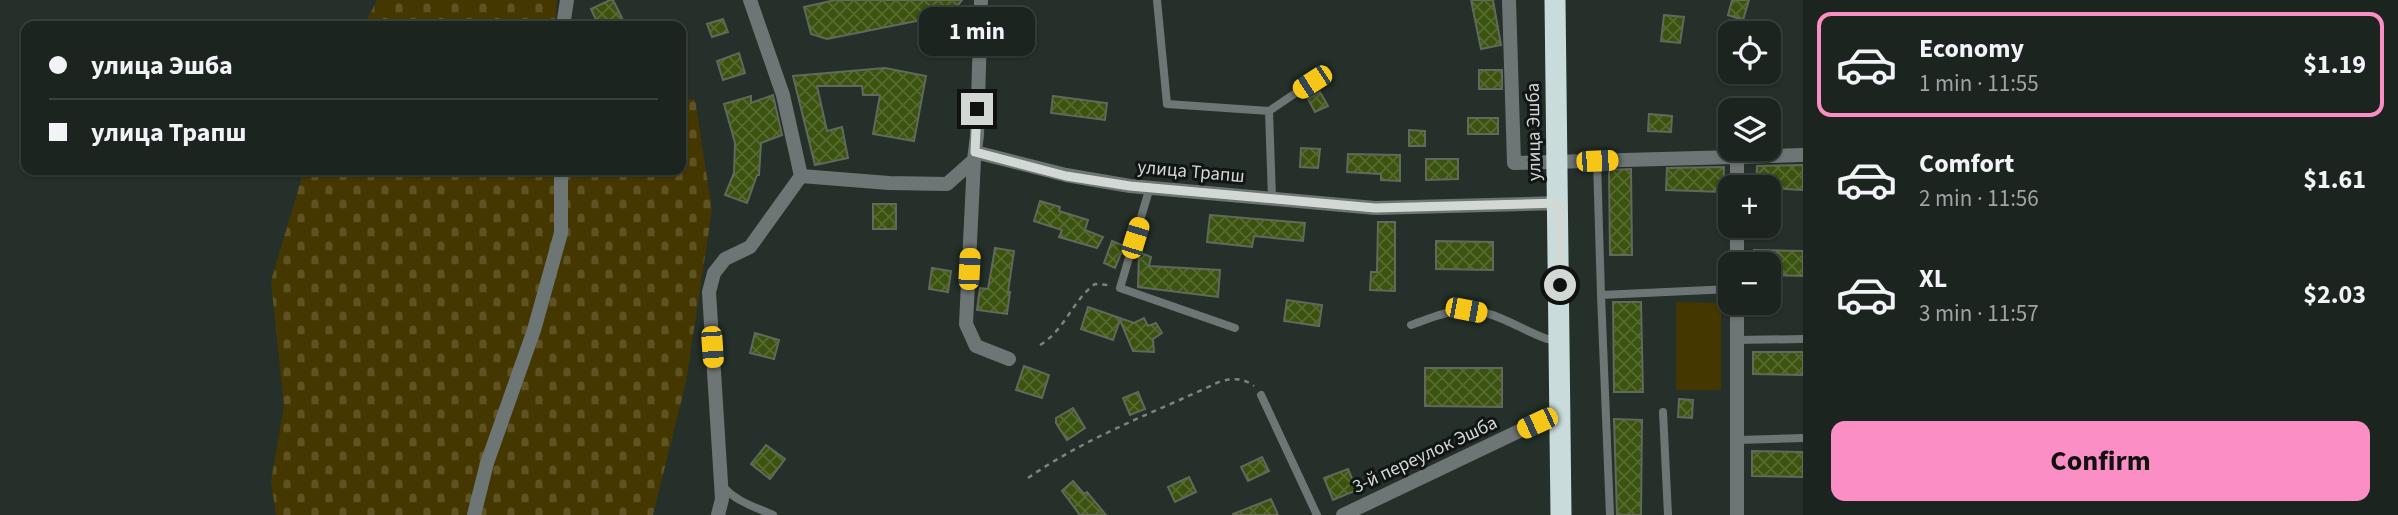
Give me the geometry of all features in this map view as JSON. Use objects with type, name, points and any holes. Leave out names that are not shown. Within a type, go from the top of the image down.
[{"type":"highway","name":"улица Эшба","points":[[1555,0],[1561,515]]},
{"type":"street","points":[[564,21],[567,0]]},
{"type":"street","points":[[718,515],[722,499],[709,292],[711,283],[714,273],[725,259],[750,247],[801,176],[783,95],[750,0]]},
{"type":"street","points":[[981,0],[966,324],[976,346],[1009,359]]},
{"type":"street","points":[[1509,0],[1514,163],[1718,157]]},
{"type":"street","points":[[1781,155],[1803,155]]},
{"type":"street","points":[[801,176],[889,183],[947,184],[975,156]]},
{"type":"street","name":"улица Трапш","points":[[975,156],[1066,176],[1150,187],[1375,208],[1559,203]]},
{"type":"street","points":[[474,515],[487,463],[534,330],[561,233],[561,175]]},
{"type":"street","points":[[1737,315],[1737,515]]},
{"type":"street","name":"3-й переулок Эшба","points":[[1343,515],[1561,411]]},
{"type":"lane","points":[[1157,0],[1167,104],[1269,111],[1312,82]]},
{"type":"lane","points":[[1269,111],[1272,198]]},
{"type":"lane","points":[[1597,161],[1609,515]]},
{"type":"lane","points":[[1150,187],[1120,288],[1235,328]]},
{"type":"lane","points":[[1601,295],[1718,290]]},
{"type":"lane","points":[[1411,325],[1447,313],[1466,310],[1488,314],[1547,339],[1561,339]]},
{"type":"lane","points":[[1737,341],[1803,339]]},
{"type":"lane","points":[[1261,395],[1317,515]]},
{"type":"lane","points":[[1663,412],[1668,515]]},
{"type":"lane","points":[[1737,440],[1803,438]]},
{"type":"lane","points":[[721,485],[741,503],[773,515]]},
{"type":"path","points":[[1040,345],[1058,331],[1077,301],[1095,284],[1120,288]]},
{"type":"path","points":[[1028,478],[1058,457],[1104,433],[1221,381],[1234,378],[1246,380],[1261,395]]},
{"type":"green space","points":[[377,0],[557,0],[555,21],[366,21]]},
{"type":"green space","points":[[695,99],[712,210],[686,382],[653,515],[276,515],[271,481],[284,406],[271,281],[303,175],[686,175],[686,100]]},
{"type":"green space","points":[[1676,302],[1718,303],[1718,315],[1721,315],[1721,390],[1676,390]]},
{"type":"building","points":[[613,0],[624,21],[597,21],[591,9]]},
{"type":"building","points":[[835,0],[962,0],[951,14],[827,39],[811,34],[804,7]]},
{"type":"building","points":[[1471,0],[1493,0],[1501,45],[1481,49]]},
{"type":"building","points":[[1732,0],[1749,0],[1743,20],[1728,15]]},
{"type":"building","points":[[1664,15],[1684,17],[1680,43],[1661,41]]},
{"type":"building","points":[[723,19],[728,32],[712,37],[707,24]]},
{"type":"building","points":[[739,53],[745,73],[723,80],[717,61]]},
{"type":"building","points":[[885,68],[926,76],[914,141],[873,134],[880,95],[863,95],[862,86],[817,86],[827,131],[842,127],[848,158],[815,165],[793,76]]},
{"type":"building","points":[[1479,70],[1502,70],[1502,89],[1479,89]]},
{"type":"building","points":[[1320,92],[1328,106],[1315,112],[1308,99]]},
{"type":"building","points":[[773,95],[782,135],[761,143],[759,175],[747,203],[725,195],[734,173],[735,143],[724,104],[751,96],[751,103]]},
{"type":"building","points":[[1053,96],[1107,103],[1105,120],[1051,113]]},
{"type":"building","points":[[1649,114],[1672,116],[1671,132],[1648,131]]},
{"type":"building","points":[[1468,118],[1498,118],[1498,134],[1468,134]]},
{"type":"building","points":[[1409,130],[1425,131],[1425,146],[1409,146]]},
{"type":"building","points":[[1301,148],[1320,149],[1318,168],[1300,167]]},
{"type":"building","points":[[1348,154],[1400,155],[1400,181],[1381,180],[1381,174],[1347,172]]},
{"type":"building","points":[[1426,159],[1458,159],[1458,179],[1426,180]]},
{"type":"building","points":[[1803,165],[1803,190],[1781,189],[1781,175],[1757,175],[1757,166]]},
{"type":"building","points":[[1724,167],[1724,175],[1718,175],[1718,192],[1666,190],[1667,168]]},
{"type":"building","points":[[1631,169],[1632,255],[1610,255],[1609,170]]},
{"type":"building","points":[[1040,201],[1060,207],[1059,211],[1088,220],[1085,230],[1103,237],[1097,248],[1059,237],[1062,230],[1034,221]]},
{"type":"building","points":[[873,204],[896,204],[896,229],[873,229]]},
{"type":"building","points":[[1210,215],[1305,223],[1303,241],[1254,236],[1252,247],[1207,242]]},
{"type":"building","points":[[1378,222],[1395,222],[1395,291],[1370,290],[1371,272],[1377,272]]},
{"type":"building","points":[[1112,241],[1124,246],[1115,268],[1104,263]]},
{"type":"building","points":[[1436,241],[1493,242],[1493,270],[1436,269]]},
{"type":"building","points":[[995,248],[1014,251],[1007,314],[977,310],[980,288],[988,289]]},
{"type":"building","points":[[1803,251],[1803,276],[1781,275],[1781,252],[1754,252]]},
{"type":"building","points":[[1139,252],[1151,257],[1149,266],[1220,270],[1218,297],[1138,287]]},
{"type":"building","points":[[932,268],[951,271],[948,292],[929,289]]},
{"type":"building","points":[[1287,300],[1322,305],[1319,326],[1284,321]]},
{"type":"building","points":[[1613,302],[1641,302],[1643,392],[1614,392]]},
{"type":"building","points":[[1088,307],[1134,323],[1144,318],[1148,326],[1156,323],[1162,333],[1153,339],[1154,352],[1133,351],[1120,320],[1113,340],[1081,329]]},
{"type":"building","points":[[755,333],[779,340],[774,359],[750,353]]},
{"type":"building","points":[[1753,352],[1803,352],[1803,375],[1753,374]]},
{"type":"building","points":[[1024,366],[1049,375],[1042,398],[1016,390]]},
{"type":"building","points":[[1425,368],[1502,368],[1502,407],[1425,406]]},
{"type":"building","points":[[1138,392],[1145,409],[1130,415],[1123,398]]},
{"type":"building","points":[[1679,399],[1693,400],[1692,418],[1678,417]]},
{"type":"building","points":[[1073,408],[1085,428],[1067,440],[1056,423],[1056,418]]},
{"type":"building","points":[[1614,419],[1642,420],[1641,515],[1617,515]]},
{"type":"building","points":[[766,445],[785,459],[770,479],[751,464]]},
{"type":"building","points":[[1752,451],[1803,452],[1803,477],[1752,476]]},
{"type":"building","points":[[1262,457],[1269,471],[1248,481],[1241,467]]},
{"type":"building","points":[[1348,469],[1357,490],[1333,500],[1324,478]]},
{"type":"building","points":[[1189,477],[1196,492],[1175,502],[1168,487]]},
{"type":"building","points":[[1073,481],[1084,494],[1087,492],[1106,515],[1080,515],[1062,491]]},
{"type":"building","points":[[1271,499],[1278,515],[1233,515],[1233,514]]},
{"type":"route","points":[[977,109],[975,152],[1066,176],[1130,186],[1375,208],[1559,203],[1560,285]]}]
